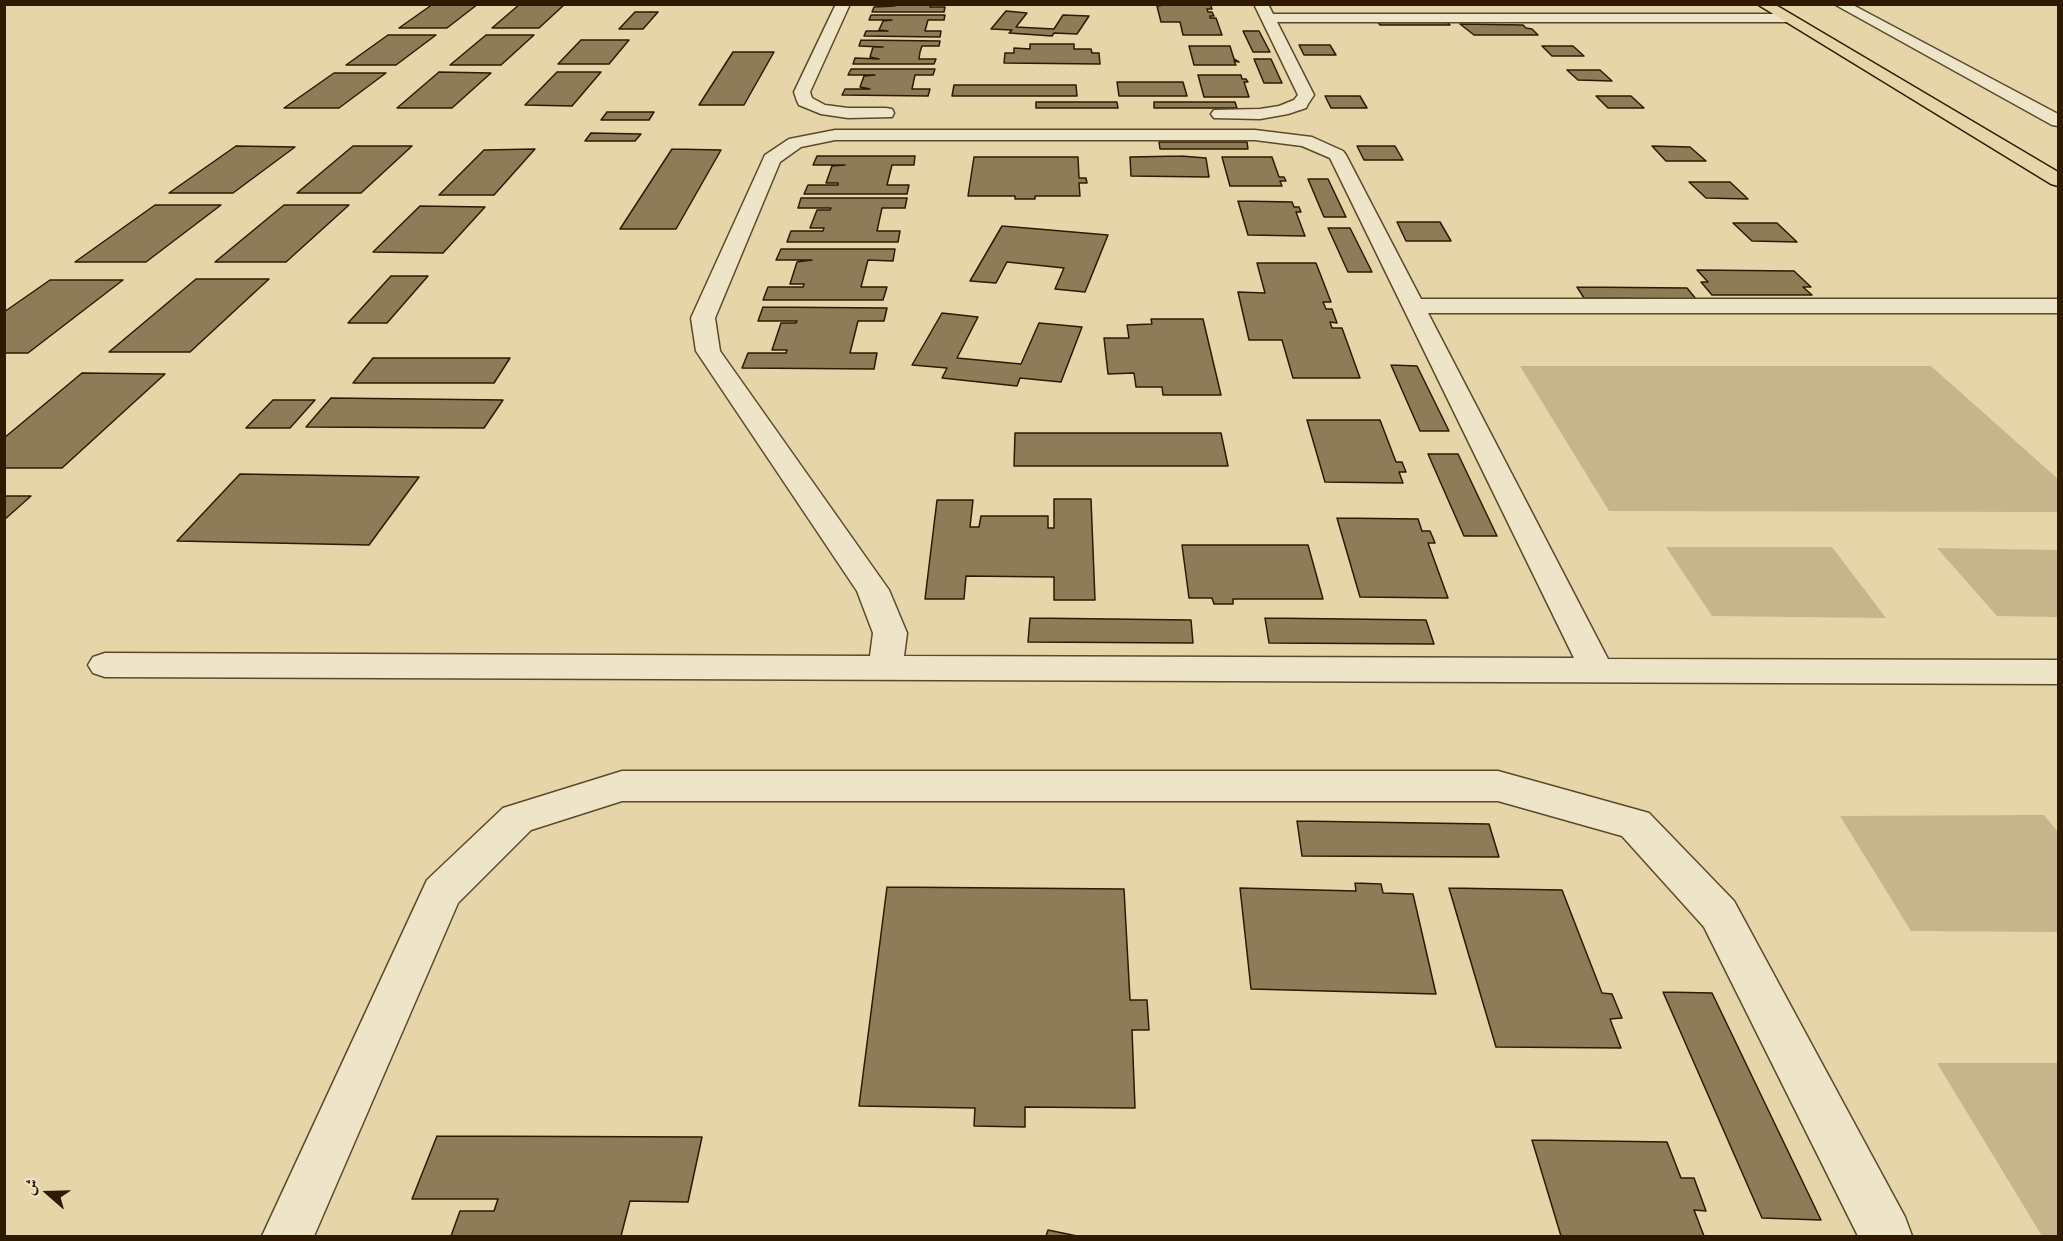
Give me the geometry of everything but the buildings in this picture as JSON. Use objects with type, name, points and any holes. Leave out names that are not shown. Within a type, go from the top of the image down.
[{"type":"main road","points":[[1777,10],[2008,132]]},
{"type":"main road","points":[[1777,10],[2058,180]]},
{"type":"street","points":[[843,4],[802,92],[805,101],[821,109],[848,113],[907,113]]},
{"type":"street","points":[[1840,4],[2058,121]]},
{"type":"street","points":[[1201,114],[1260,114],[1300,104],[1306,95],[1264,11],[1777,10]]},
{"type":"street","points":[[885,668],[890,633],[873,590],[708,351],[703,318],[772,159],[795,143],[835,135],[1255,135],[1306,141],[1337,155],[1597,670]]},
{"type":"street","points":[[1418,316],[1839,306],[2058,306]]},
{"type":"street","points":[[1839,306],[1861,327]]},
{"type":"street","points":[[1418,316],[1861,327],[2058,327]]},
{"type":"street","points":[[105,665],[2058,672]]},
{"type":"street","points":[[288,1236],[442,892],[517,819],[622,786],[1498,786],[1635,824],[1719,915],[1886,1236]]},
{"type":"shaded area","points":[[1520,366],[1931,366],[2058,479],[2058,512],[1609,511]]},
{"type":"shaded area","points":[[1666,547],[1832,547],[1886,618],[1712,616]]},
{"type":"shaded area","points":[[1937,548],[2058,550],[2058,617],[1997,616]]},
{"type":"shaded area","points":[[2044,815],[2058,832],[2058,932],[1911,931],[1840,816]]},
{"type":"shaded area","points":[[1937,1063],[2058,1063],[2058,1236],[2042,1236]]}]
